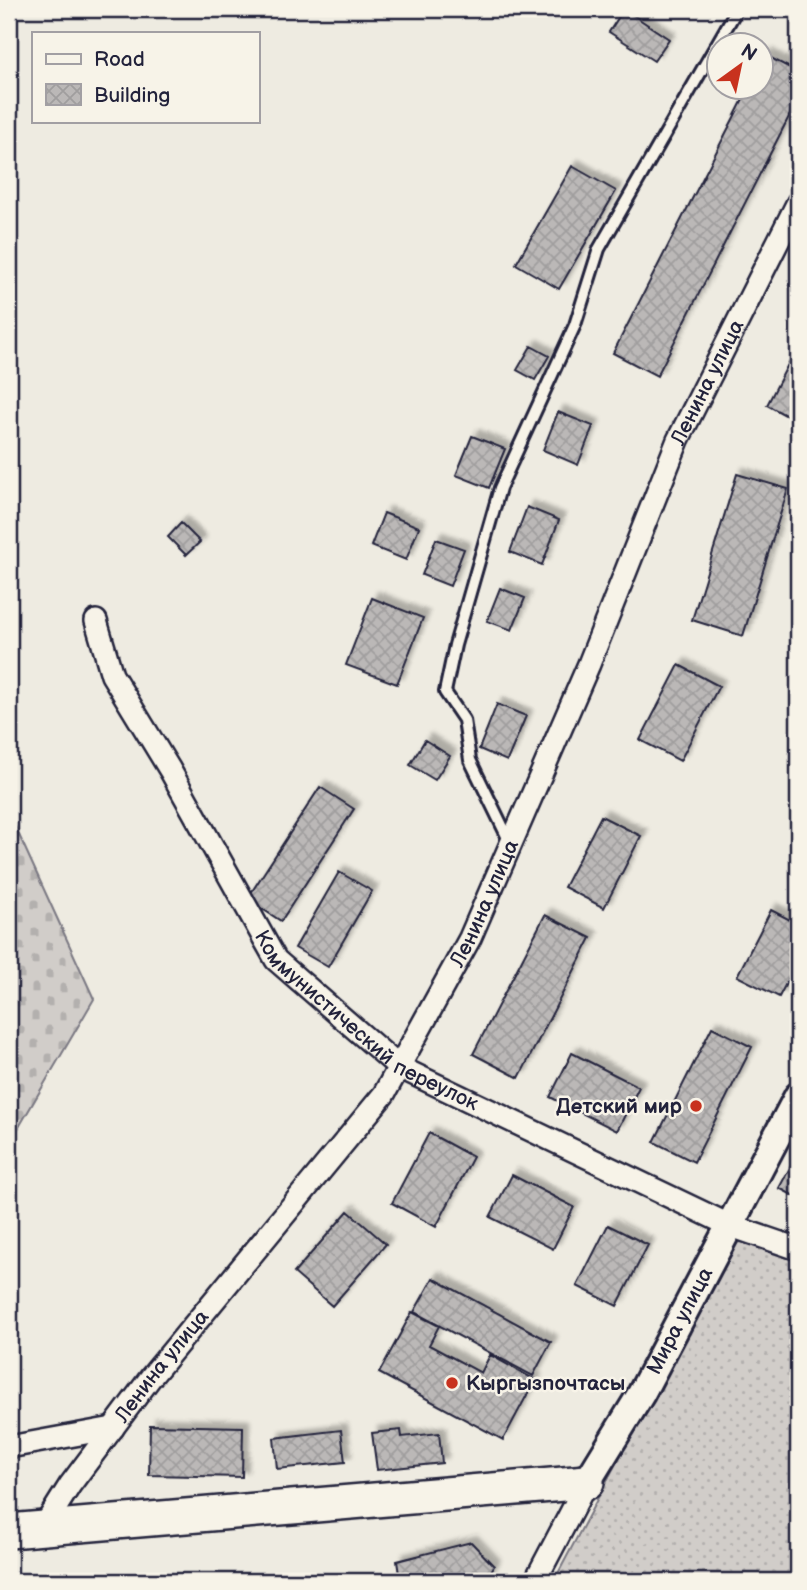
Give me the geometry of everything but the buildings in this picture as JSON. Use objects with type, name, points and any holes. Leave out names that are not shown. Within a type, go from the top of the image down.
[{"type":"main road","points":[[9,1531],[587,1482]]},
{"type":"street","name":"Ленина улица","points":[[43,1528],[70,1485],[151,1377],[384,1094],[470,937],[589,664],[678,440],[798,202]]},
{"type":"street","name":"Коммунистический переулок","points":[[96,621],[112,675],[170,770],[276,960],[399,1067],[731,1226],[798,1249]]},
{"type":"street","name":"Мира улица","points":[[535,1581],[587,1482],[641,1394],[798,1096]]},
{"type":"street","points":[[9,1447],[113,1427]]},
{"type":"lane","points":[[511,845],[470,760],[464,720],[446,692],[455,645],[500,488],[575,325],[599,249],[737,9]]},
{"type":"green space","points":[[9,813],[94,999],[9,1144]]},
{"type":"green space","points":[[735,1238],[798,1260],[798,1581],[554,1581]]},
{"type":"place","name":"Детский мир","points":[[696,1106]]},
{"type":"place","name":"Кыргызпочтасы","points":[[452,1383]]}]
